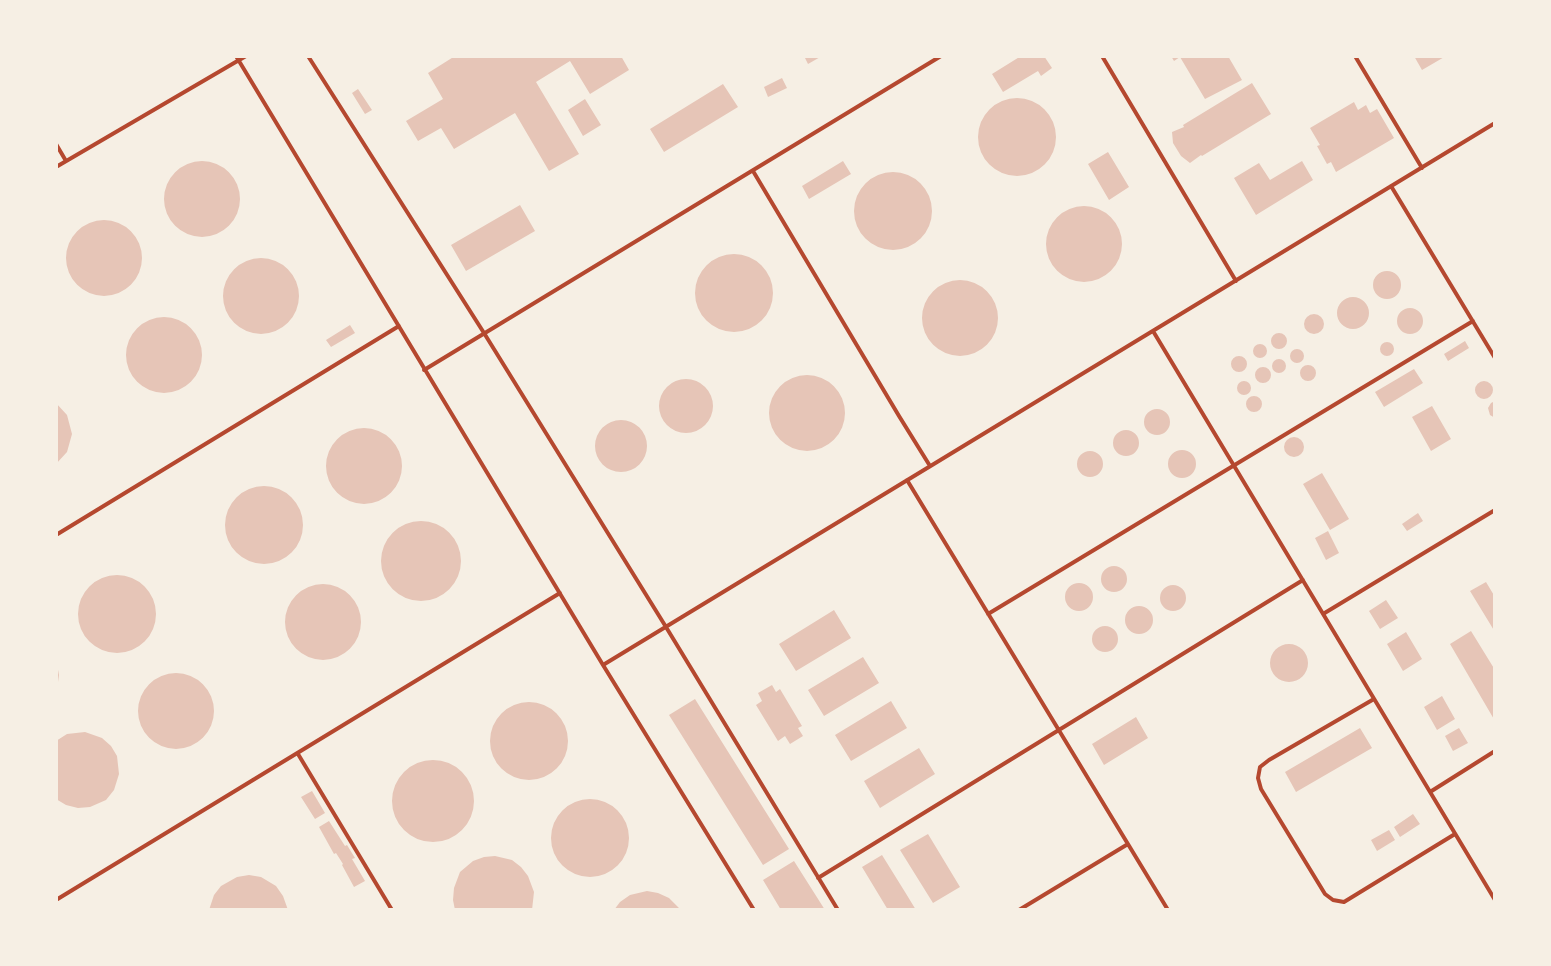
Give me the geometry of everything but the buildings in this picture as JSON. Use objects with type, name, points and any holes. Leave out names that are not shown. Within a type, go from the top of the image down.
[{"type":"lane","points":[[236,56],[424,370],[754,910]]},
{"type":"lane","points":[[56,167],[246,56]]},
{"type":"lane","points":[[308,56],[484,333],[666,626],[838,910]]},
{"type":"lane","points":[[424,370],[941,56]]},
{"type":"lane","points":[[1102,56],[1236,281]]},
{"type":"lane","points":[[1354,56],[1422,168]]},
{"type":"lane","points":[[603,665],[1495,123]]},
{"type":"lane","points":[[56,144],[66,161]]},
{"type":"lane","points":[[753,171],[930,466]]},
{"type":"lane","points":[[1391,186],[1495,358]]},
{"type":"lane","points":[[988,614],[1473,321]]},
{"type":"lane","points":[[56,535],[399,326]]},
{"type":"lane","points":[[1153,331],[1495,900]]},
{"type":"lane","points":[[907,480],[1168,910]]},
{"type":"lane","points":[[1323,614],[1495,510]]},
{"type":"lane","points":[[818,878],[1303,580]]},
{"type":"lane","points":[[56,900],[298,754],[560,592]]},
{"type":"lane","points":[[1374,698],[1268,760],[1260,767],[1258,778],[1261,789],[1325,894],[1333,900],[1344,902],[1455,834]]},
{"type":"lane","points":[[1430,792],[1495,752]]},
{"type":"lane","points":[[298,754],[392,910]]},
{"type":"lane","points":[[1019,910],[1128,844]]}]
